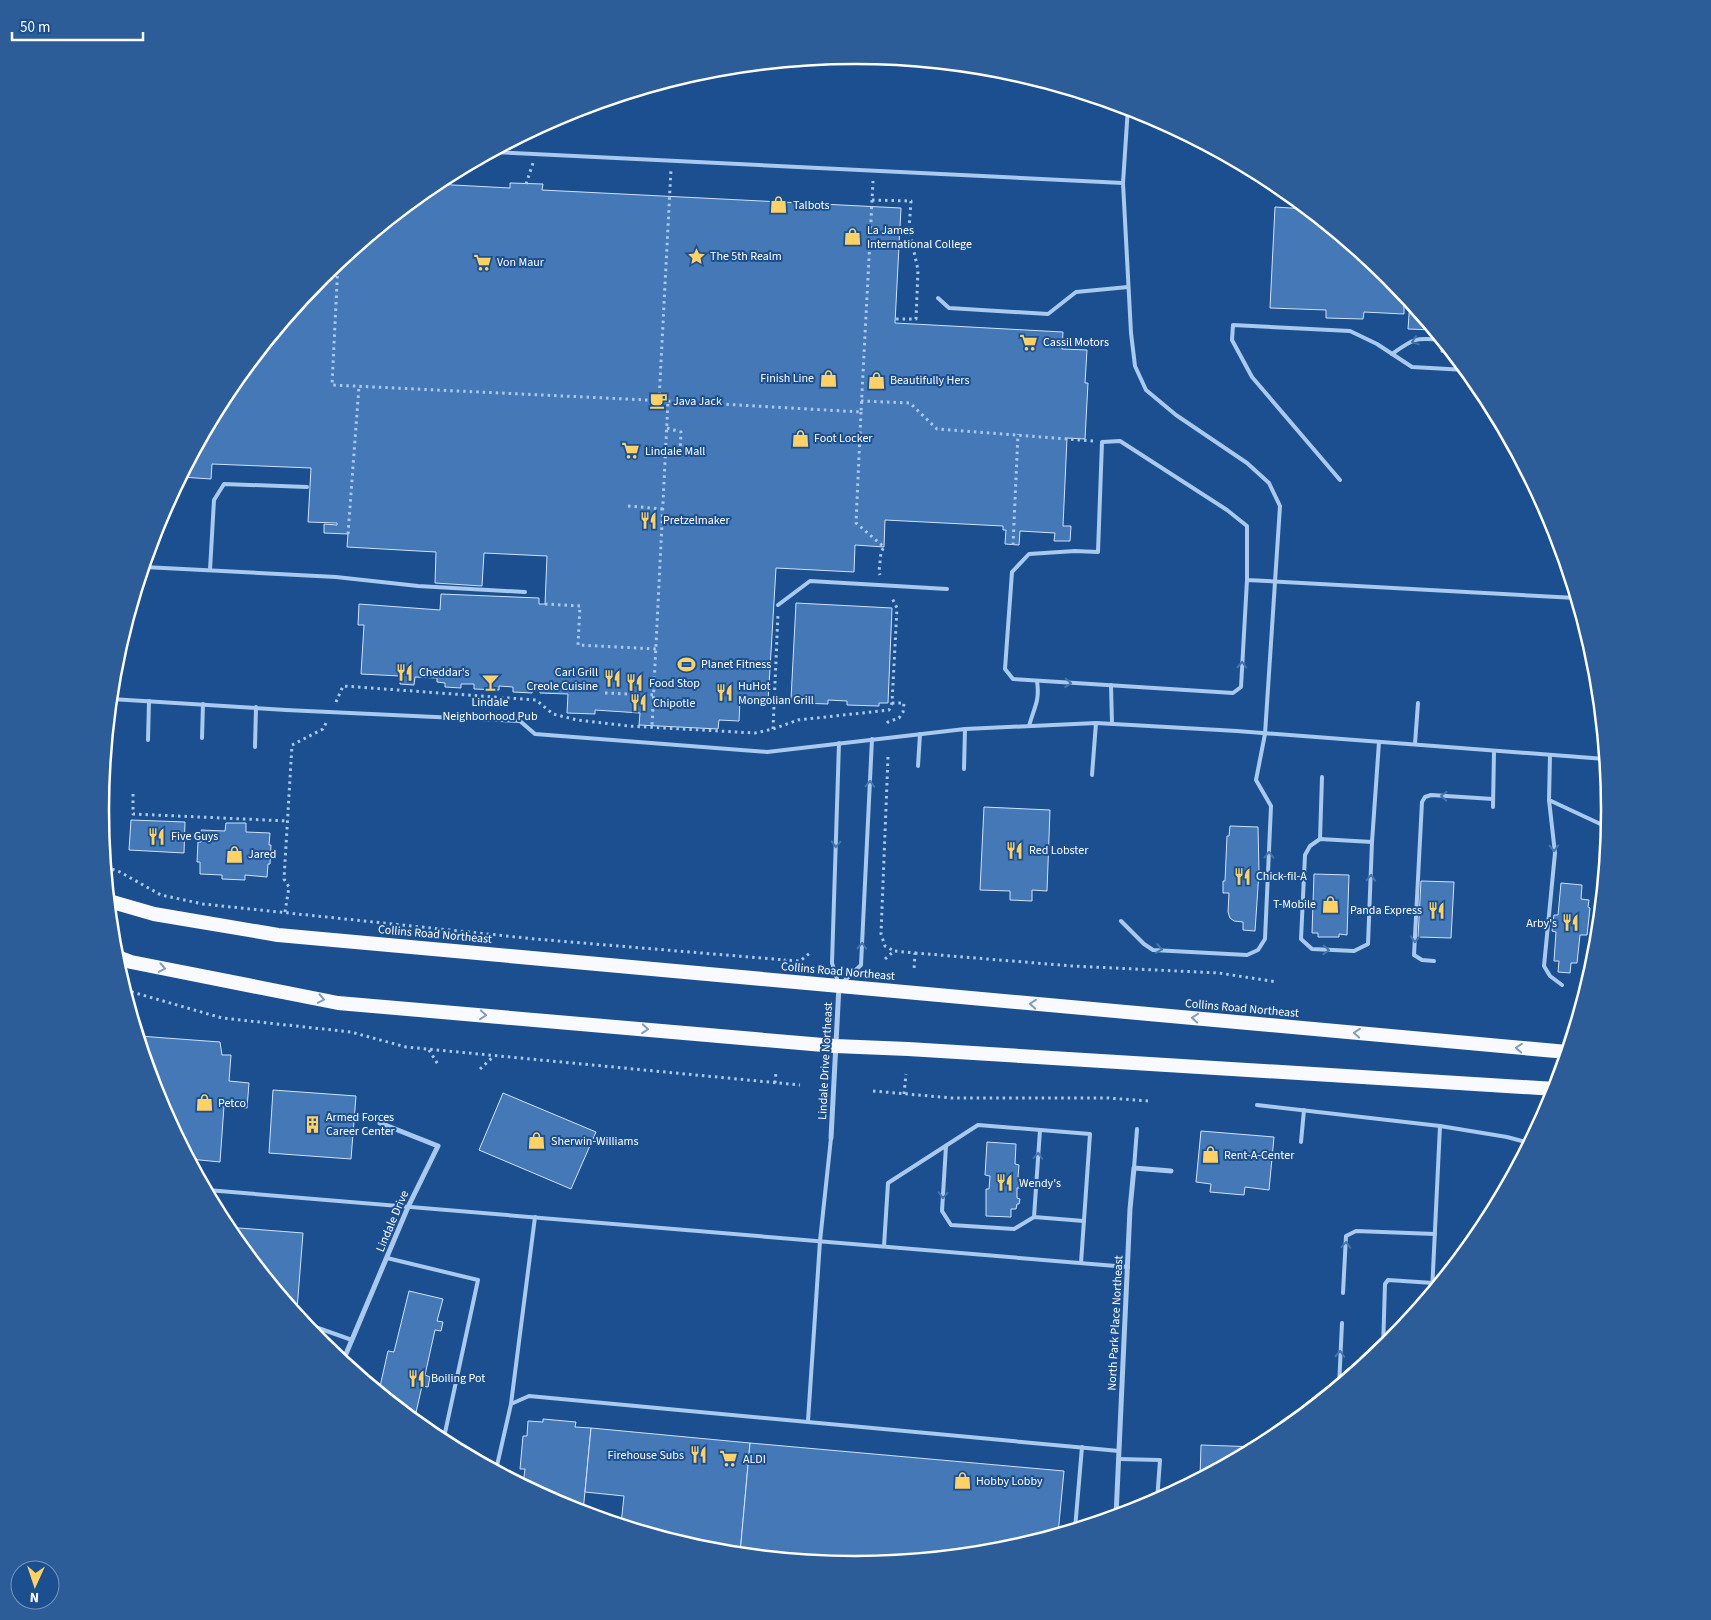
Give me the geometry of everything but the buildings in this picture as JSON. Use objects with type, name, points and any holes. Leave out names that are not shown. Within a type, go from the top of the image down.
[{"type":"highway","name":"Collins Road Northeast","points":[[116,903],[154,914],[278,935],[1561,1051]]},
{"type":"highway","points":[[125,960],[338,1003],[836,1046],[918,1049],[1548,1088]]},
{"type":"street","name":"Lindale Drive Northeast","points":[[831,1138],[840,986]]},
{"type":"street","name":"Lindale Drive","points":[[346,1355],[408,1207],[438,1146],[380,1123]]},
{"type":"street","points":[[1134,1168],[1171,1171]]},
{"type":"street","name":"North Park Place Northeast","points":[[1116,1509],[1134,1168]]},
{"type":"lane","points":[[1121,921],[1144,944],[1153,950],[1246,955],[1258,950],[1265,939],[1271,806],[1256,780],[1265,734],[1280,506],[1269,482],[1247,463],[1176,416],[1146,390],[1135,366],[1131,333],[1123,183],[1127,116]]},
{"type":"lane","points":[[504,152],[1123,183]]},
{"type":"lane","points":[[938,298],[949,308],[1048,314],[1076,292],[1128,287]]},
{"type":"lane","points":[[1340,480],[1252,377],[1232,340],[1233,325],[1350,331],[1377,344],[1412,367],[1458,370]]},
{"type":"lane","points":[[1392,354],[1413,340],[1434,339]]},
{"type":"lane","points":[[1102,442],[1120,442],[1227,510],[1247,526],[1247,580],[1241,687],[1234,693],[1012,679],[1005,669],[1012,572],[1029,554],[1075,551],[1098,552],[1102,442]]},
{"type":"lane","points":[[210,570],[214,500],[224,484],[307,487]]},
{"type":"lane","points":[[150,567],[336,577],[418,586],[525,592]]},
{"type":"lane","points":[[1247,580],[1570,598]]},
{"type":"lane","points":[[778,605],[810,581],[947,589]]},
{"type":"lane","points":[[1028,726],[1039,694],[1037,681]]},
{"type":"lane","points":[[1111,685],[1112,724]]},
{"type":"lane","points":[[118,699],[520,721],[536,734],[767,752],[966,729],[1096,723],[1600,759]]},
{"type":"lane","points":[[148,740],[150,701]]},
{"type":"lane","points":[[1414,744],[1418,703]]},
{"type":"lane","points":[[202,738],[203,704]]},
{"type":"lane","points":[[255,747],[256,708]]},
{"type":"lane","points":[[1092,775],[1096,723]]},
{"type":"lane","points":[[964,769],[966,729]]},
{"type":"lane","points":[[918,766],[920,734]]},
{"type":"lane","points":[[839,743],[832,963],[840,986],[861,965],[872,739]]},
{"type":"lane","points":[[1372,842],[1320,840],[1310,846],[1305,855],[1301,940],[1312,949],[1354,951],[1368,944],[1372,842],[1379,742]]},
{"type":"lane","points":[[1493,807],[1494,751]]},
{"type":"lane","points":[[1550,755],[1549,800],[1555,853],[1544,966],[1550,976],[1562,985]]},
{"type":"lane","points":[[1320,840],[1322,777]]},
{"type":"lane","points":[[1434,961],[1422,960],[1414,955],[1422,802],[1431,795],[1493,799]]},
{"type":"lane","points":[[1549,800],[1601,824]]},
{"type":"lane","points":[[1257,1105],[1440,1126],[1524,1142]]},
{"type":"lane","points":[[1301,1142],[1304,1110]]},
{"type":"lane","points":[[884,1246],[888,1183],[978,1126],[1090,1134],[1081,1263]]},
{"type":"lane","points":[[1433,1282],[1440,1126]]},
{"type":"lane","points":[[1134,1168],[1137,1129]]},
{"type":"lane","points":[[1034,1217],[1040,1130]]},
{"type":"lane","points":[[808,1421],[820,1241],[831,1138]]},
{"type":"lane","points":[[946,1146],[942,1211],[952,1225],[1014,1229],[1034,1217],[1084,1221]]},
{"type":"lane","points":[[214,1191],[1128,1267]]},
{"type":"lane","points":[[497,1464],[511,1404],[534,1217]]},
{"type":"lane","points":[[1343,1293],[1346,1236],[1356,1231],[1435,1234]]},
{"type":"lane","points":[[387,1258],[478,1280],[445,1433]]},
{"type":"lane","points":[[1383,1338],[1385,1284],[1388,1280],[1433,1283]]},
{"type":"lane","points":[[1339,1378],[1342,1323]]},
{"type":"lane","points":[[319,1328],[352,1340]]},
{"type":"lane","points":[[511,1404],[529,1396],[1119,1451]]},
{"type":"lane","points":[[1076,1523],[1082,1447]]},
{"type":"lane","points":[[1119,1459],[1160,1460],[1158,1492]]},
{"type":"path","points":[[526,184],[536,153]]},
{"type":"path","points":[[659,401],[672,160]]},
{"type":"path","points":[[874,170],[856,522],[884,547],[881,552],[879,572],[896,608],[892,703],[904,703],[903,712],[899,718],[887,723]]},
{"type":"path","points":[[872,200],[911,201],[909,229],[918,270],[916,319],[896,319]]},
{"type":"path","points":[[338,273],[332,385],[861,412]]},
{"type":"path","points":[[348,534],[360,386]]},
{"type":"path","points":[[652,726],[668,401]]},
{"type":"path","points":[[861,401],[910,403],[938,429],[1102,442]]},
{"type":"path","points":[[667,428],[681,432],[680,452]]},
{"type":"path","points":[[1013,545],[1018,434]]},
{"type":"path","points":[[628,506],[663,509]]},
{"type":"path","points":[[545,604],[580,606],[578,645],[657,649]]},
{"type":"path","points":[[773,729],[778,605]]},
{"type":"path","points":[[605,693],[654,695]]},
{"type":"path","points":[[888,757],[881,934],[885,946],[894,951],[1072,966],[1219,973],[1277,982]]},
{"type":"path","points":[[134,794],[133,814],[288,821]]},
{"type":"path","points":[[112,869],[161,895],[203,904],[535,939],[785,960],[800,961],[810,953]]},
{"type":"path","points":[[885,959],[894,951]]},
{"type":"path","points":[[914,970],[916,952]]},
{"type":"path","points":[[784,970],[785,960]]},
{"type":"path","points":[[132,992],[222,1018],[351,1032],[406,1047],[800,1085]]},
{"type":"path","points":[[429,1049],[439,1066]]},
{"type":"path","points":[[480,1069],[494,1056]]},
{"type":"path","points":[[775,1083],[776,1072]]},
{"type":"path","points":[[904,1094],[906,1074]]},
{"type":"path","points":[[873,1091],[952,1098],[1108,1098],[1148,1101]]},
{"type":"place","name":"Talbots","points":[[779,205]]},
{"type":"place","name":"La James International College","points":[[853,237]]},
{"type":"place","name":"The 5th Realm","points":[[696,256]]},
{"type":"place","name":"Von Maur","points":[[483,262]]},
{"type":"place","name":"Cassil Motors","points":[[1029,342]]},
{"type":"place","name":"Finish Line","points":[[828,378]]},
{"type":"place","name":"Beautifully Hers","points":[[876,380]]},
{"type":"place","name":"Java Jack","points":[[659,401]]},
{"type":"place","name":"Foot Locker","points":[[800,438]]},
{"type":"place","name":"Lindale Mall","points":[[631,451]]},
{"type":"place","name":"Pretzelmaker","points":[[649,520]]},
{"type":"place","name":"Planet Fitness","points":[[687,664]]},
{"type":"place","name":"Cheddar's","points":[[405,672]]},
{"type":"place","name":"Carl Grill Creole Cuisine","points":[[612,679]]},
{"type":"place","name":"Lindale Neighborhood Pub","points":[[490,683]]},
{"type":"place","name":"Food Stop","points":[[635,683]]},
{"type":"place","name":"HuHot Mongolian Grill","points":[[724,693]]},
{"type":"place","name":"Chipotle","points":[[639,703]]},
{"type":"place","name":"Five Guys","points":[[157,836]]},
{"type":"place","name":"Red Lobster","points":[[1015,850]]},
{"type":"place","name":"Jared","points":[[234,854]]},
{"type":"place","name":"Chick-fil-A","points":[[1242,876]]},
{"type":"place","name":"T-Mobile","points":[[1330,904]]},
{"type":"place","name":"Panda Express","points":[[1436,910]]},
{"type":"place","name":"Arby's","points":[[1571,923]]},
{"type":"place","name":"Petco","points":[[204,1103]]},
{"type":"place","name":"Armed Forces Career Center","points":[[312,1124]]},
{"type":"place","name":"Sherwin-Williams","points":[[537,1141]]},
{"type":"place","name":"Rent-A-Center","points":[[1210,1155]]},
{"type":"place","name":"Wendy's","points":[[1005,1183]]},
{"type":"place","name":"Boiling Pot","points":[[417,1378]]},
{"type":"place","name":"Firehouse Subs","points":[[698,1455]]},
{"type":"place","name":"ALDI","points":[[729,1459]]},
{"type":"place","name":"Hobby Lobby","points":[[962,1481]]}]
